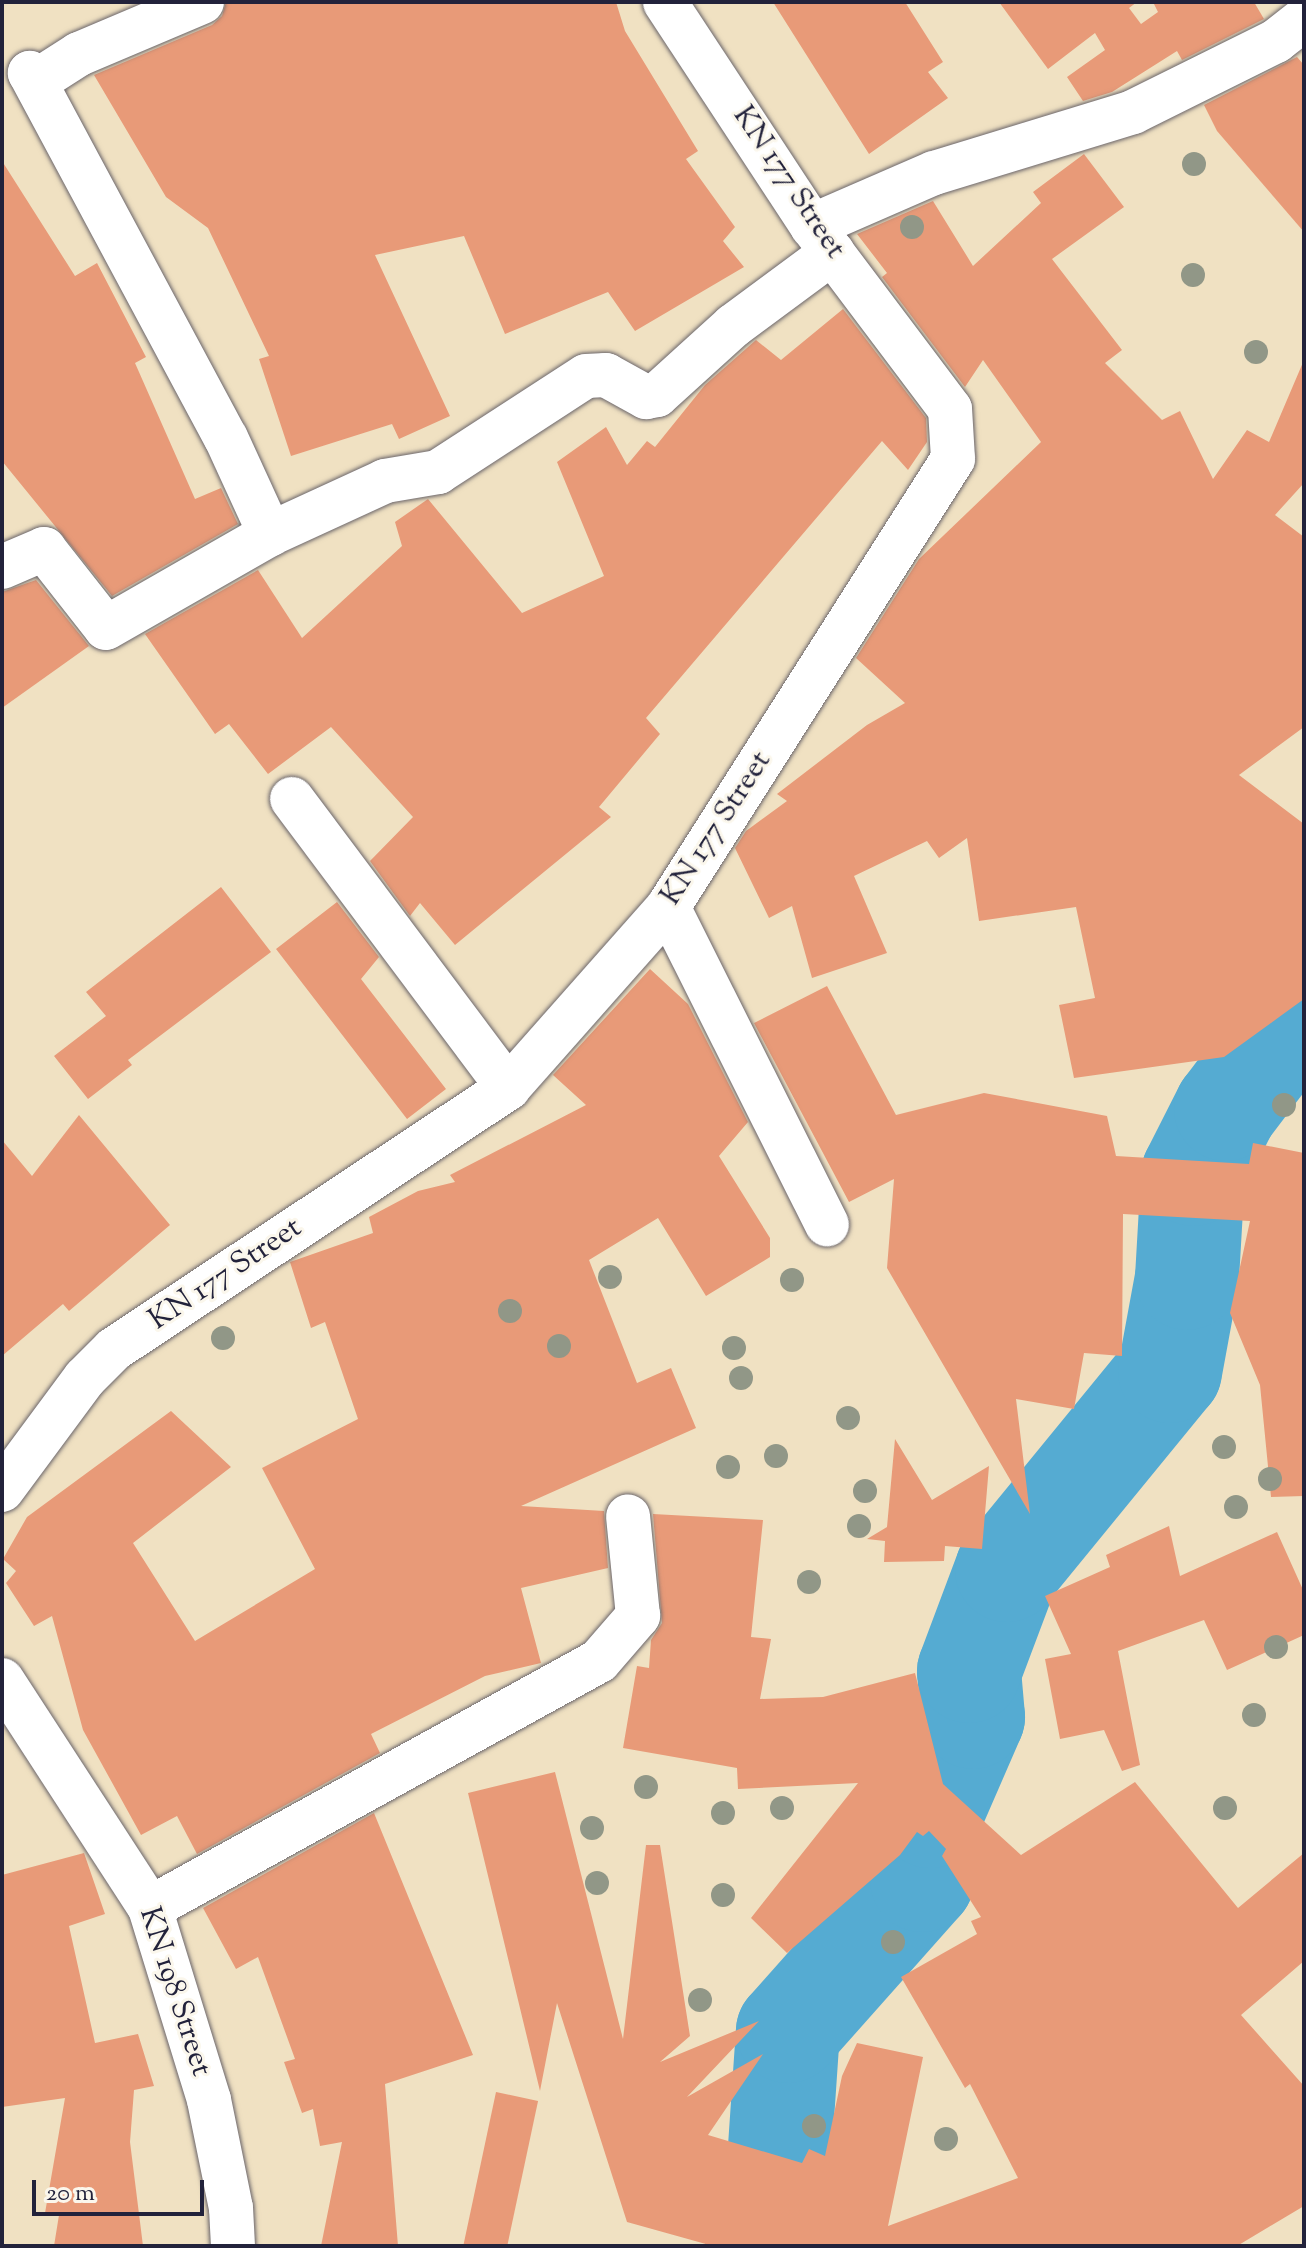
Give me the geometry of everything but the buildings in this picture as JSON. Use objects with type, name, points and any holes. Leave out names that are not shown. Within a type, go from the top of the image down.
[{"type":"street","points":[[202,2],[79,54],[40,79],[16,80],[220,426],[270,534]]},
{"type":"street","name":"KN 177 Street","points":[[2,1490],[85,1378],[114,1349],[508,1088],[668,907],[953,459],[950,409],[822,239],[665,2]]},
{"type":"street","points":[[2,567],[44,549],[106,628],[270,534],[385,481],[438,472],[586,376],[606,375],[646,397],[657,395],[822,239],[934,173],[1133,112],[1276,41],[1304,19]]},
{"type":"street","points":[[292,799],[508,1088]]},
{"type":"street","points":[[668,907],[827,1224]]},
{"type":"street","points":[[150,1908],[599,1661],[638,1616],[628,1516]]},
{"type":"street","name":"KN 198 Street","points":[[2,1680],[150,1908],[209,2100],[231,2208],[233,2246]]},
{"type":"waterway","points":[[757,2246],[779,2162],[788,2031],[922,1880],[930,1816],[973,1717],[969,1671],[1007,1570],[1170,1371],[1187,1278],[1193,1174],[1226,1109],[1304,1006]]}]
